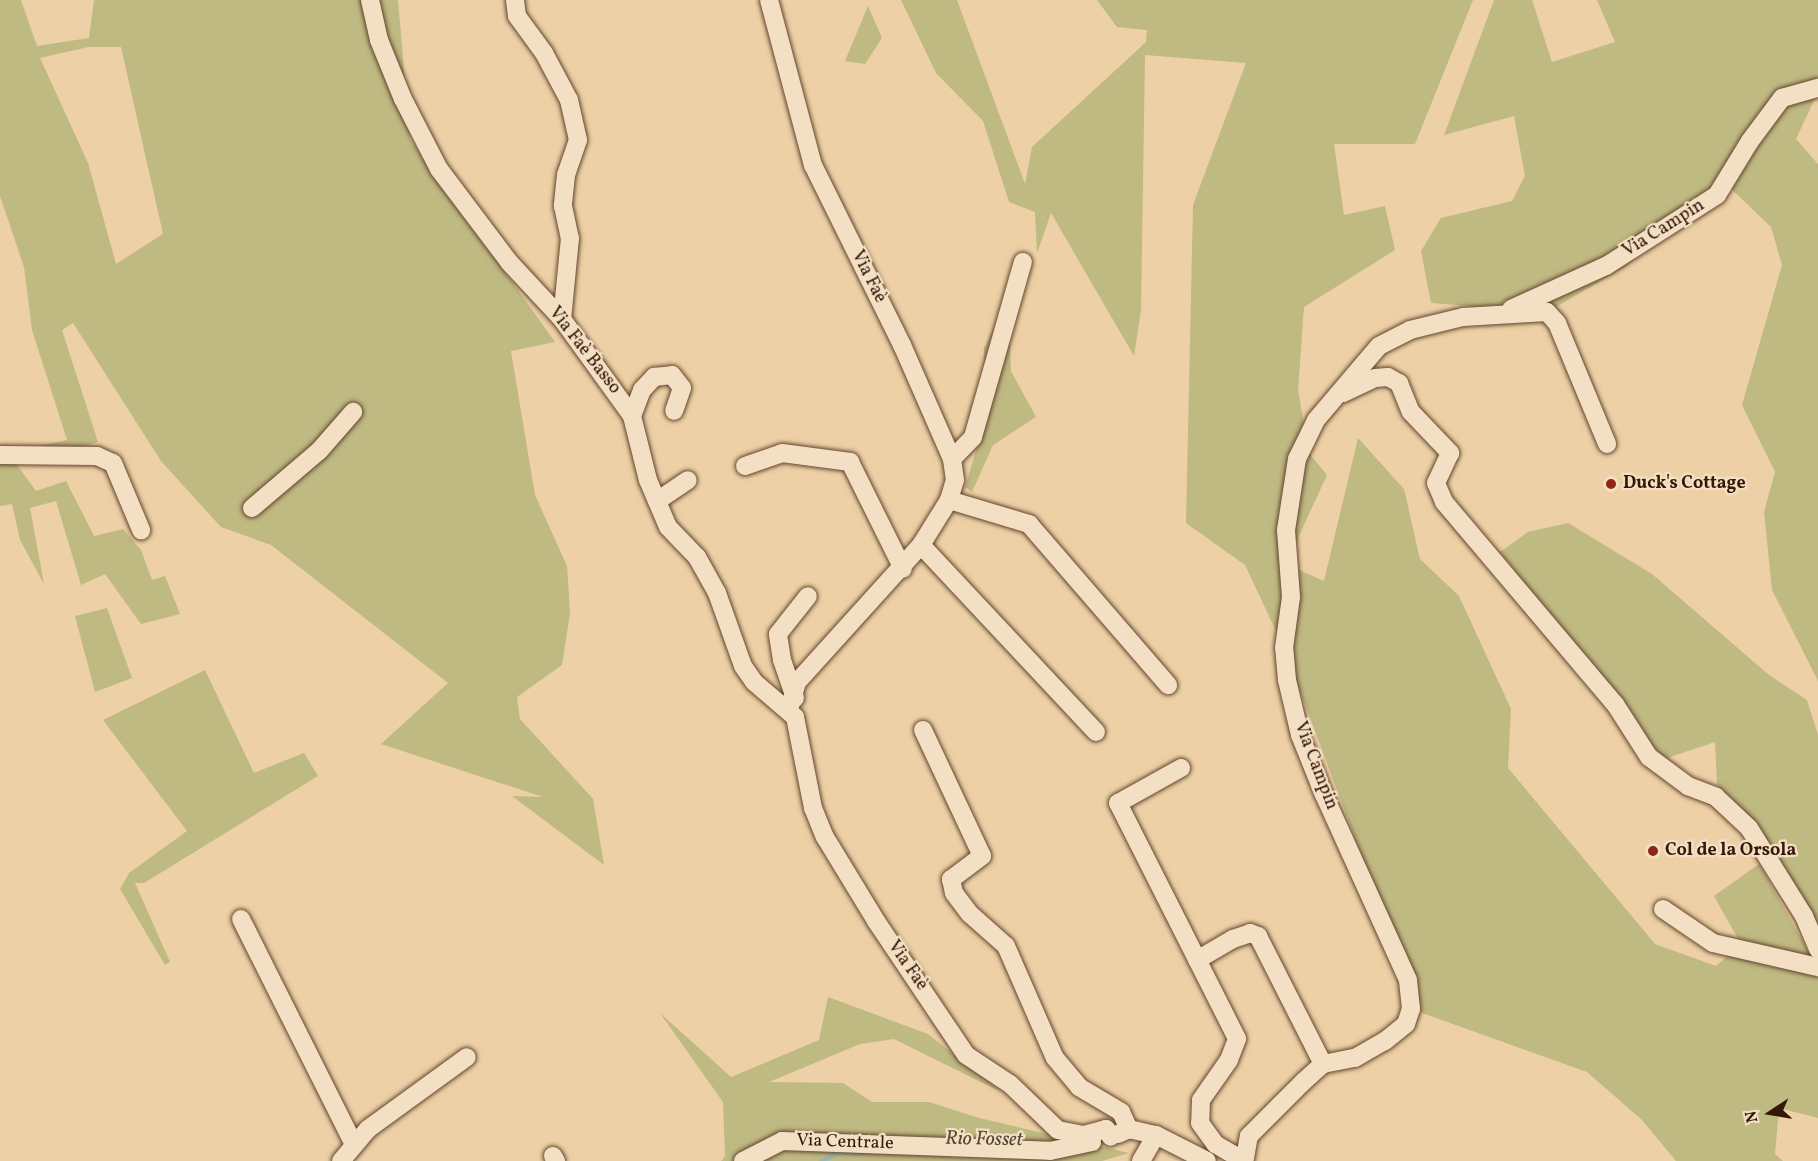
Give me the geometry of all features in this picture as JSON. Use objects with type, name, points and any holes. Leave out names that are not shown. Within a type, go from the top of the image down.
[{"type":"street","name":"Via Faè Basso","points":[[370,0],[379,40],[403,99],[439,169],[508,262],[562,319],[633,416],[657,501],[668,527],[697,556],[717,592],[743,666],[754,682],[789,704]]},
{"type":"street","points":[[515,0],[518,16],[544,53],[569,100],[578,140],[566,175],[563,206],[570,238],[562,319]]},
{"type":"street","name":"Via Faè","points":[[769,0],[813,165],[902,345],[952,459],[956,480],[949,500],[903,569],[798,682],[789,704],[800,728],[813,808],[825,837],[966,1055],[1010,1084],[1058,1130],[1084,1135],[1106,1129],[1111,1137]]},
{"type":"street","name":"Via Campin","points":[[1504,313],[1606,266],[1717,195],[1750,141],[1782,98],[1818,88]]},
{"type":"street","points":[[952,459],[973,437],[1023,262]]},
{"type":"street","name":"Via Campin","points":[[1323,1064],[1355,1058],[1385,1041],[1406,1024],[1411,1009],[1408,980],[1324,795],[1300,735],[1287,680],[1284,648],[1291,597],[1286,530],[1297,459],[1316,420],[1379,346],[1410,330],[1436,322],[1504,313],[1547,312],[1557,322],[1607,444]]},
{"type":"street","points":[[633,416],[642,390],[654,377],[672,375],[682,388],[674,411]]},
{"type":"street","points":[[1338,396],[1375,378],[1388,377],[1399,383],[1411,412],[1450,453],[1436,483],[1444,502],[1615,704],[1649,757],[1688,786],[1716,797],[1749,828],[1804,916],[1818,949]]},
{"type":"street","points":[[252,508],[319,450],[353,412]]},
{"type":"street","points":[[745,466],[782,453],[849,462],[903,569]]},
{"type":"street","points":[[0,455],[97,456],[113,463],[141,530]]},
{"type":"street","points":[[657,501],[687,480]]},
{"type":"street","points":[[949,500],[1029,524],[1168,685]]},
{"type":"street","points":[[921,544],[1096,732]]},
{"type":"street","points":[[789,704],[778,634],[808,596]]},
{"type":"street","points":[[923,730],[982,856],[951,879],[954,894],[970,914],[1006,946],[1055,1058],[1079,1087],[1121,1112],[1129,1129],[1156,1135],[1207,1161]]},
{"type":"street","points":[[1181,768],[1118,803],[1197,960],[1237,1039],[1229,1060],[1201,1100],[1200,1123],[1215,1144],[1245,1160],[1249,1136],[1323,1064],[1258,936],[1250,933],[1233,939],[1197,960]]},
{"type":"street","points":[[1663,909],[1713,944],[1818,968]]},
{"type":"street","points":[[241,919],[353,1143]]},
{"type":"street","points":[[341,1161],[353,1143],[467,1057]]},
{"type":"street","name":"Via Centrale","points":[[743,1161],[782,1141],[1050,1151],[1111,1137],[1129,1129]]},
{"type":"street","points":[[1141,1161],[1156,1135]]},
{"type":"shaded area","points":[[0,0],[21,0],[37,46],[89,38],[94,0],[398,0],[410,139],[555,342],[511,351],[535,495],[567,566],[570,613],[562,665],[517,697],[520,719],[593,799],[604,865],[512,796],[543,797],[381,744],[448,683],[271,545],[221,527],[161,461],[73,323],[62,330],[98,442],[17,465],[36,491],[66,481],[94,536],[123,529],[141,550],[152,580],[165,576],[180,614],[141,624],[105,574],[81,585],[56,501],[30,508],[44,584],[20,540],[12,504],[0,506],[0,454],[67,440],[32,330],[24,267],[0,196]],"holes":[[[88,47],[121,47],[163,234],[116,264],[88,163],[40,58]]]},
{"type":"shaded area","points":[[901,0],[957,0],[1025,184],[1032,147],[1146,42],[1147,30],[1117,27],[1097,0],[1473,0],[1415,144],[1334,144],[1344,215],[1385,206],[1395,250],[1304,307],[1298,390],[1309,453],[1327,475],[1286,564],[1324,581],[1358,438],[1404,489],[1420,559],[1459,596],[1511,709],[1508,768],[1655,944],[1716,966],[1741,944],[1714,896],[1759,864],[1818,969],[1818,1118],[1779,1108],[1775,1154],[1783,1161],[1676,1161],[1642,1120],[1587,1072],[1411,1009],[1408,980],[1284,648],[1245,565],[1186,523],[1193,205],[1246,63],[1145,55],[1141,310],[1134,356],[1051,213],[1037,253],[1035,212],[1009,202],[983,121],[936,73]]},
{"type":"shaded area","points":[[1494,0],[1532,0],[1552,62],[1615,42],[1597,0],[1818,0],[1818,92],[1796,139],[1818,164],[1818,681],[1772,590],[1764,512],[1775,472],[1742,405],[1782,265],[1771,227],[1721,179],[1627,266],[1547,312],[1431,303],[1421,251],[1441,218],[1512,201],[1525,176],[1514,116],[1444,135]]},
{"type":"shaded area","points":[[868,6],[882,38],[865,64],[845,61]]},
{"type":"shaded area","points":[[1008,300],[1011,371],[1036,417],[993,445],[972,492],[965,487],[984,424],[984,348]]},
{"type":"shaded area","points":[[1568,523],[1652,574],[1769,675],[1807,700],[1818,735],[1818,925],[1800,910],[1717,784],[1715,742],[1655,762],[1635,722],[1500,552],[1528,532]]},
{"type":"shaded area","points":[[107,608],[132,678],[95,692],[75,616]]},
{"type":"shaded area","points":[[205,670],[254,773],[304,753],[318,776],[144,883],[135,883],[170,962],[165,965],[120,889],[129,873],[187,831],[103,720]]},
{"type":"shaded area","points":[[828,997],[928,1034],[1001,1092],[894,1039],[860,1044],[769,1082],[843,1083],[872,1102],[929,1102],[979,1118],[1129,1153],[1102,1161],[721,1161],[725,1156],[723,1102],[660,1013],[731,1077],[819,1040]]},
{"type":"waterway","name":"Rio Fosset","points":[[821,1161],[837,1152],[862,1153]]},
{"type":"place","name":"Duck's Cottage","points":[[1611,484]]},
{"type":"place","name":"Col de la Orsola","points":[[1653,851]]}]
